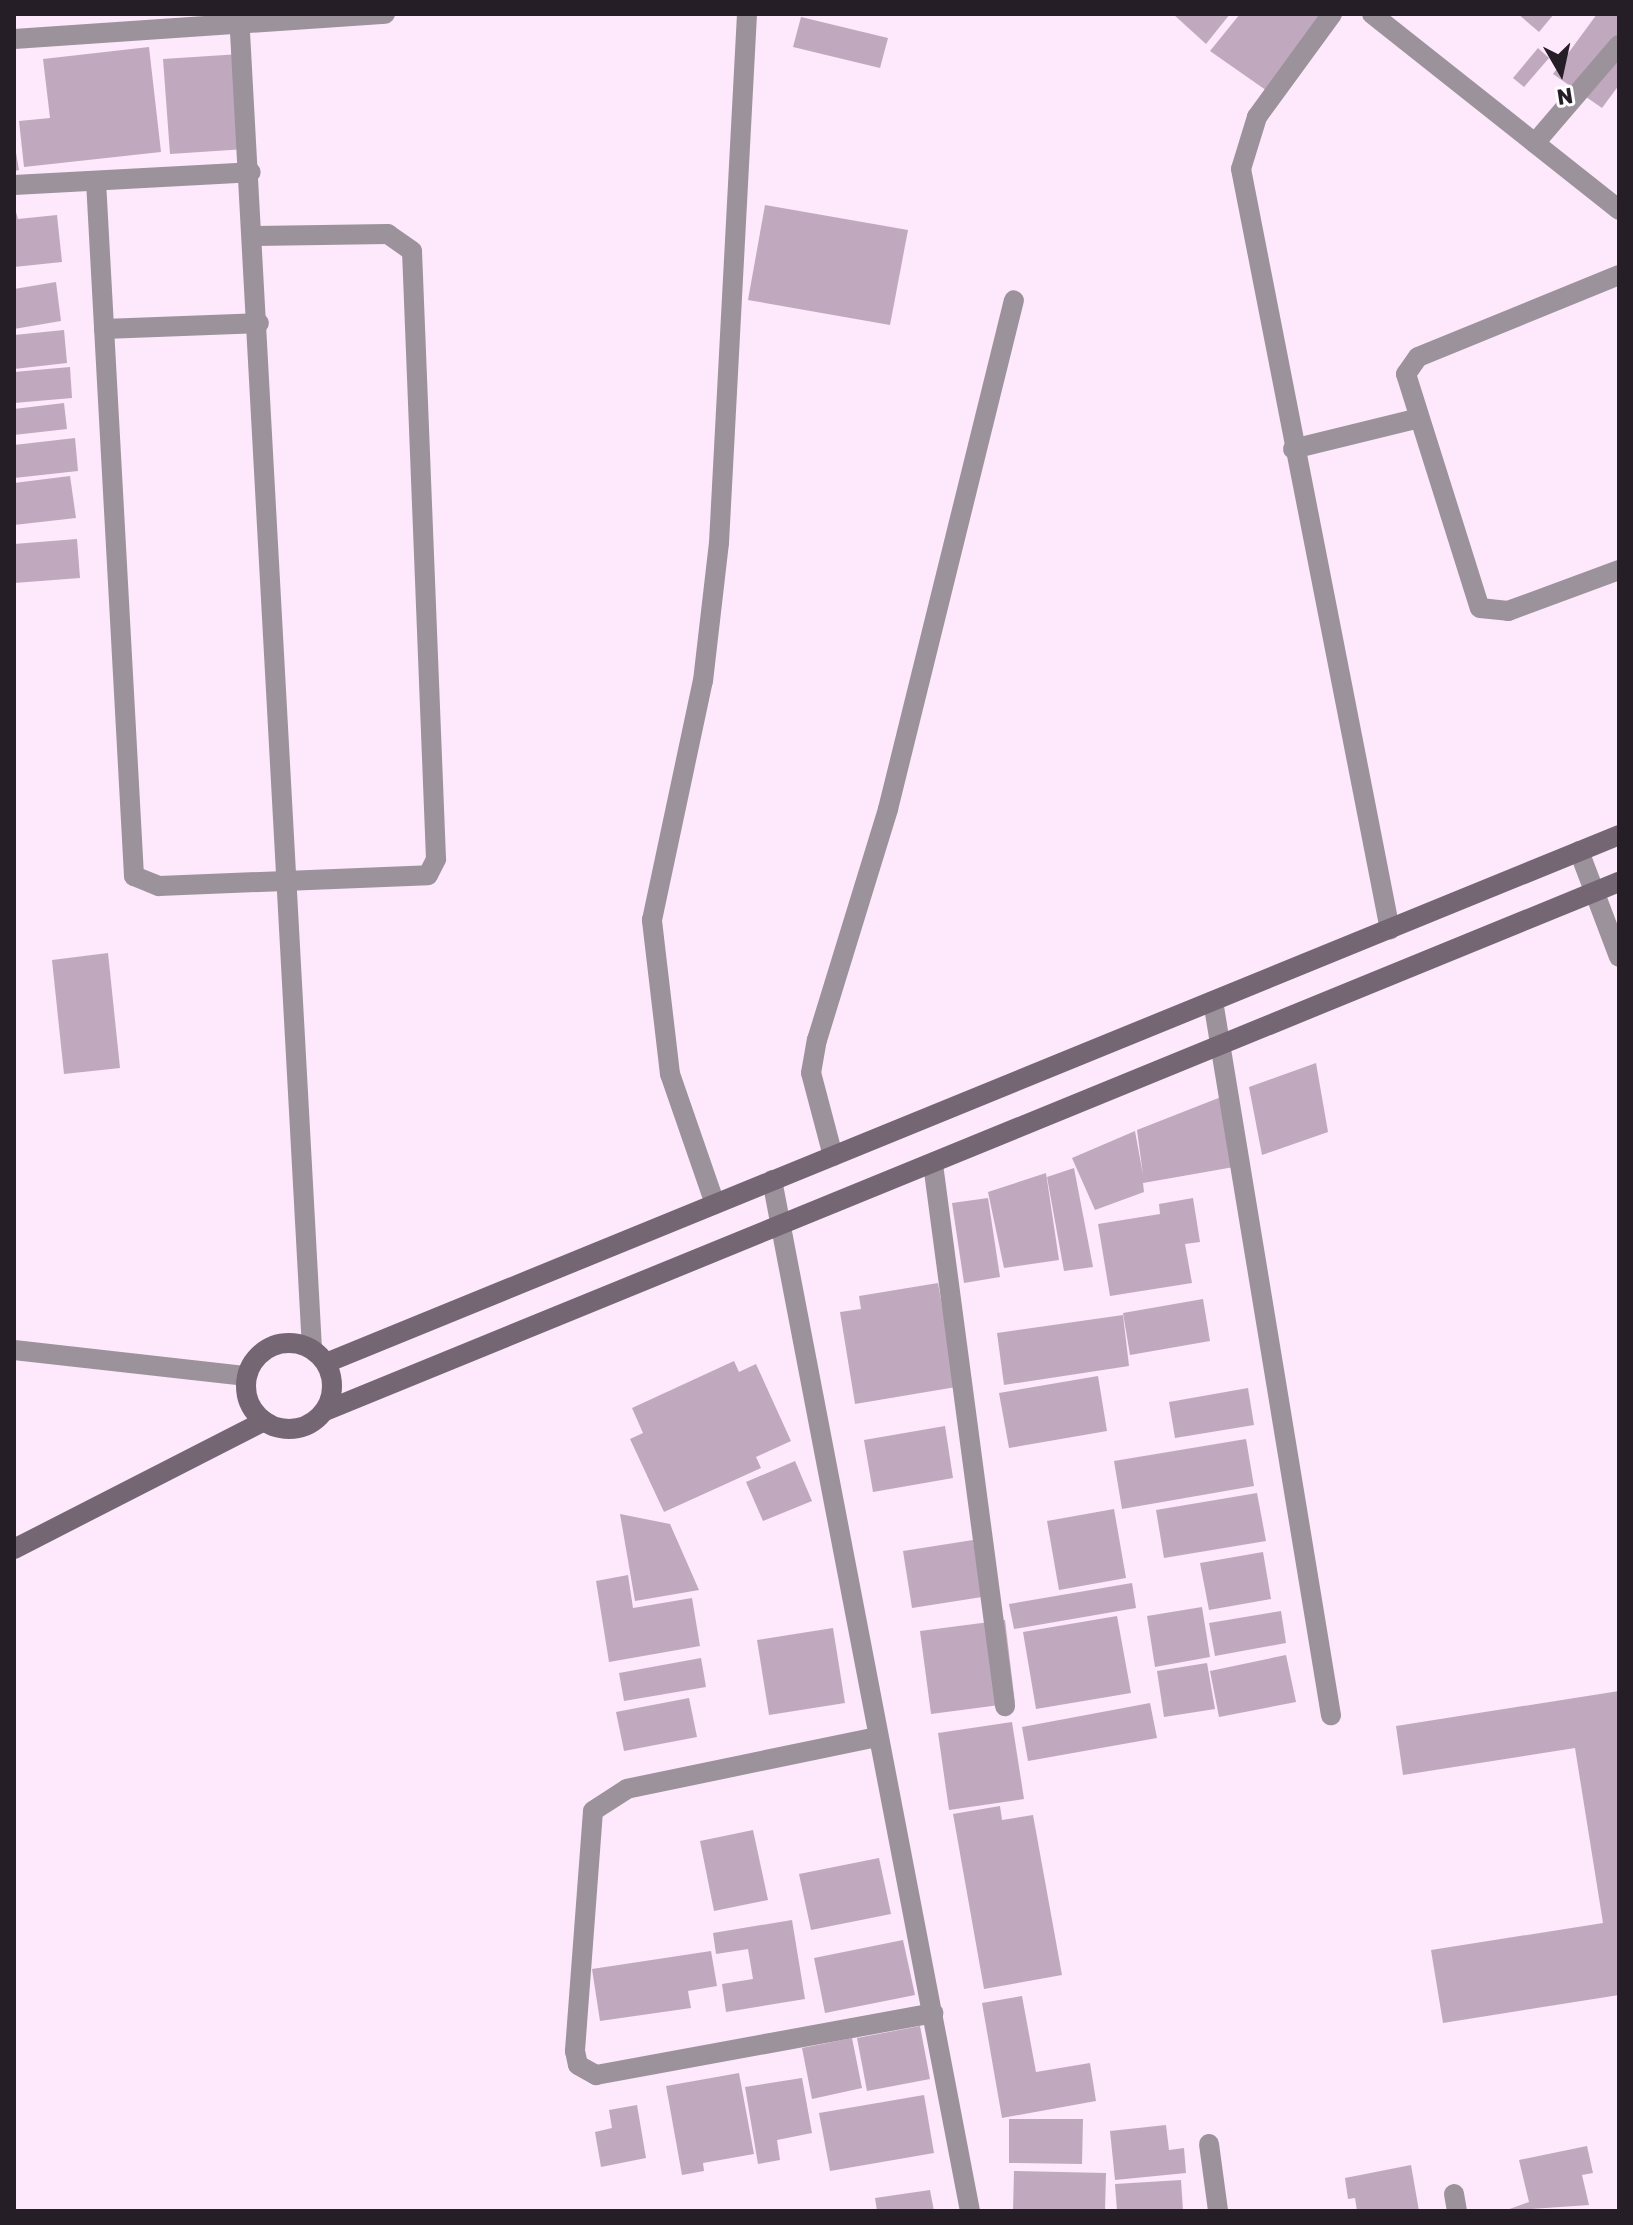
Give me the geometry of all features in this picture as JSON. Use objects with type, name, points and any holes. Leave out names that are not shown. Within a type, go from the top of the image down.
[{"type":"main road","points":[[264,1421],[248,1401],[247,1376],[272,1346],[319,1356],[715,1204],[1619,835]]},
{"type":"main road","points":[[14,1549],[264,1421],[304,1427],[325,1411],[1619,882]]},
{"type":"main road","points":[[319,1356],[333,1387],[325,1411]]},
{"type":"street","points":[[14,39],[124,23],[385,14]]},
{"type":"street","points":[[715,1204],[670,1074],[652,920],[703,681],[719,543],[747,14]]},
{"type":"street","points":[[1332,14],[1257,117],[1241,169],[1293,449],[1390,930]]},
{"type":"street","points":[[1372,14],[1619,210]]},
{"type":"street","points":[[239,18],[255,236],[285,884],[319,1356]]},
{"type":"street","points":[[1535,143],[1619,45]]},
{"type":"street","points":[[14,185],[251,172]]},
{"type":"street","points":[[96,181],[134,876],[159,886],[417,878],[434,870],[436,859],[412,251],[388,234],[255,236]]},
{"type":"street","points":[[1619,275],[1418,357],[1406,374],[1415,419],[1480,608],[1508,611],[1619,570]]},
{"type":"street","points":[[833,1156],[811,1073],[817,1040],[888,809],[1014,300]]},
{"type":"street","points":[[104,329],[259,323]]},
{"type":"street","points":[[1293,449],[1415,419]]},
{"type":"street","points":[[1579,851],[1619,957]]},
{"type":"street","points":[[1213,1001],[1331,1715]]},
{"type":"street","points":[[933,1164],[1005,1706]]},
{"type":"street","points":[[772,1180],[970,2211]]},
{"type":"street","points":[[14,1350],[247,1376]]},
{"type":"street","points":[[877,1737],[627,1789],[593,1811],[575,2051],[578,2065],[596,2075],[933,2013]]},
{"type":"street","points":[[1209,2144],[1218,2211]]},
{"type":"building","points":[[1173,14],[1230,14],[1206,44]]},
{"type":"building","points":[[1240,14],[1332,14],[1270,93],[1210,51]]},
{"type":"building","points":[[1518,14],[1554,14],[1539,32]]},
{"type":"building","points":[[1597,14],[1619,14],[1619,85],[1602,108],[1553,74]]},
{"type":"building","points":[[801,17],[888,38],[880,68],[793,47]]},
{"type":"building","points":[[149,47],[161,152],[24,167],[19,121],[50,118],[43,59]]},
{"type":"building","points":[[1538,48],[1549,58],[1524,87],[1513,78]]},
{"type":"building","points":[[240,54],[246,149],[170,154],[163,59]]},
{"type":"building","points":[[14,141],[19,170],[14,171]]},
{"type":"building","points":[[14,205],[18,219],[57,215],[62,262],[14,267]]},
{"type":"building","points":[[765,205],[908,230],[890,325],[748,300]]},
{"type":"building","points":[[56,282],[61,321],[14,329],[14,289]]},
{"type":"building","points":[[64,330],[67,363],[14,369],[14,335]]},
{"type":"building","points":[[70,367],[72,398],[14,403],[14,372]]},
{"type":"building","points":[[64,403],[67,429],[14,435],[14,409]]},
{"type":"building","points":[[75,438],[78,471],[14,478],[14,445]]},
{"type":"building","points":[[70,476],[76,518],[14,525],[14,483]]},
{"type":"building","points":[[77,539],[80,578],[14,583],[14,544]]},
{"type":"building","points":[[108,953],[120,1068],[64,1074],[52,960]]},
{"type":"building","points":[[1316,1063],[1328,1132],[1262,1155],[1249,1087]]},
{"type":"building","points":[[1221,1097],[1234,1167],[1143,1183],[1144,1192],[1095,1210],[1072,1158],[1135,1131],[1143,1175],[1137,1130]]},
{"type":"building","points":[[1074,1168],[1093,1267],[1064,1271],[1047,1177]]},
{"type":"building","points":[[1046,1173],[1059,1260],[1004,1268],[988,1192]]},
{"type":"building","points":[[988,1198],[1000,1277],[964,1283],[952,1203]]},
{"type":"building","points":[[1193,1198],[1200,1242],[1185,1244],[1192,1283],[1110,1296],[1098,1224],[1160,1214],[1159,1204]]},
{"type":"building","points":[[938,1283],[956,1387],[855,1404],[840,1312],[861,1309],[859,1296]]},
{"type":"building","points":[[1203,1299],[1210,1341],[1130,1355],[1123,1313]]},
{"type":"building","points":[[1123,1315],[1129,1366],[1004,1385],[997,1333]]},
{"type":"building","points":[[734,1361],[739,1372],[756,1364],[791,1441],[756,1457],[761,1468],[664,1512],[630,1439],[643,1433],[632,1408]]},
{"type":"building","points":[[1098,1376],[1107,1431],[1009,1448],[999,1393]]},
{"type":"building","points":[[1248,1388],[1254,1425],[1175,1438],[1169,1402]]},
{"type":"building","points":[[945,1426],[953,1478],[873,1492],[864,1440]]},
{"type":"building","points":[[1246,1439],[1254,1486],[1122,1509],[1114,1461]]},
{"type":"building","points":[[795,1461],[812,1501],[763,1521],[746,1482]]},
{"type":"building","points":[[1257,1493],[1266,1541],[1164,1558],[1156,1510]]},
{"type":"building","points":[[1114,1509],[1126,1578],[1059,1590],[1047,1521]]},
{"type":"building","points":[[620,1514],[670,1524],[699,1590],[635,1601]]},
{"type":"building","points":[[973,1540],[982,1597],[912,1608],[903,1551]]},
{"type":"building","points":[[1263,1552],[1271,1599],[1209,1610],[1200,1563]]},
{"type":"building","points":[[628,1575],[633,1608],[692,1598],[700,1646],[609,1662],[596,1581]]},
{"type":"building","points":[[1132,1583],[1136,1608],[1014,1629],[1009,1604]]},
{"type":"building","points":[[1202,1607],[1210,1657],[1155,1667],[1147,1616]]},
{"type":"building","points":[[1281,1611],[1286,1643],[1215,1656],[1209,1623]]},
{"type":"building","points":[[1117,1616],[1131,1693],[1036,1709],[1023,1632]]},
{"type":"building","points":[[1005,1620],[1015,1703],[931,1714],[920,1631]]},
{"type":"building","points":[[833,1628],[845,1703],[769,1715],[757,1640]]},
{"type":"building","points":[[1286,1655],[1296,1702],[1219,1717],[1210,1671]]},
{"type":"building","points":[[701,1658],[706,1687],[624,1701],[619,1673]]},
{"type":"building","points":[[1207,1663],[1215,1709],[1164,1717],[1157,1671]]},
{"type":"building","points":[[1619,1691],[1619,1995],[1443,2023],[1431,1950],[1603,1923],[1575,1748],[1403,1775],[1396,1726]]},
{"type":"building","points":[[689,1698],[697,1737],[624,1751],[616,1712]]},
{"type":"building","points":[[1150,1703],[1157,1738],[1028,1761],[1022,1727]]},
{"type":"building","points":[[1012,1722],[1024,1799],[949,1810],[938,1733]]},
{"type":"building","points":[[1000,1806],[1002,1820],[1033,1815],[1062,1975],[984,1989],[953,1814]]},
{"type":"building","points":[[753,1830],[768,1900],[714,1911],[700,1841]]},
{"type":"building","points":[[879,1858],[891,1914],[811,1930],[799,1874]]},
{"type":"building","points":[[792,1920],[805,1999],[726,2012],[722,1984],[753,1979],[748,1949],[716,1954],[713,1933]]},
{"type":"building","points":[[903,1940],[915,1995],[825,2013],[814,1958]]},
{"type":"building","points":[[711,1951],[717,1986],[688,1991],[691,2008],[600,2021],[592,1969]]},
{"type":"building","points":[[1022,1996],[1036,2072],[1090,2063],[1096,2101],[1002,2118],[982,2003]]},
{"type":"building","points":[[920,2026],[930,2079],[867,2091],[857,2038]]},
{"type":"building","points":[[852,2038],[862,2088],[812,2099],[802,2048]]},
{"type":"building","points":[[739,2073],[754,2154],[703,2163],[704,2171],[682,2175],[666,2086]]},
{"type":"building","points":[[802,2078],[812,2133],[777,2140],[780,2160],[758,2164],[745,2087]]},
{"type":"building","points":[[924,2095],[934,2153],[830,2171],[819,2113]]},
{"type":"building","points":[[637,2105],[646,2158],[601,2167],[595,2132],[612,2128],[609,2110]]},
{"type":"building","points":[[1009,2119],[1083,2119],[1082,2164],[1009,2163]]},
{"type":"building","points":[[1166,2125],[1169,2150],[1184,2148],[1186,2173],[1115,2180],[1110,2131]]},
{"type":"building","points":[[1587,2146],[1593,2173],[1582,2175],[1589,2205],[1504,2211],[1529,2202],[1519,2160]]},
{"type":"building","points":[[1411,2165],[1419,2211],[1357,2211],[1355,2198],[1348,2199],[1345,2178]]},
{"type":"building","points":[[1014,2171],[1106,2173],[1105,2211],[1013,2211]]},
{"type":"building","points":[[1181,2180],[1183,2211],[1117,2211],[1115,2184]]},
{"type":"building","points":[[930,2190],[934,2211],[877,2211],[875,2198]]}]
